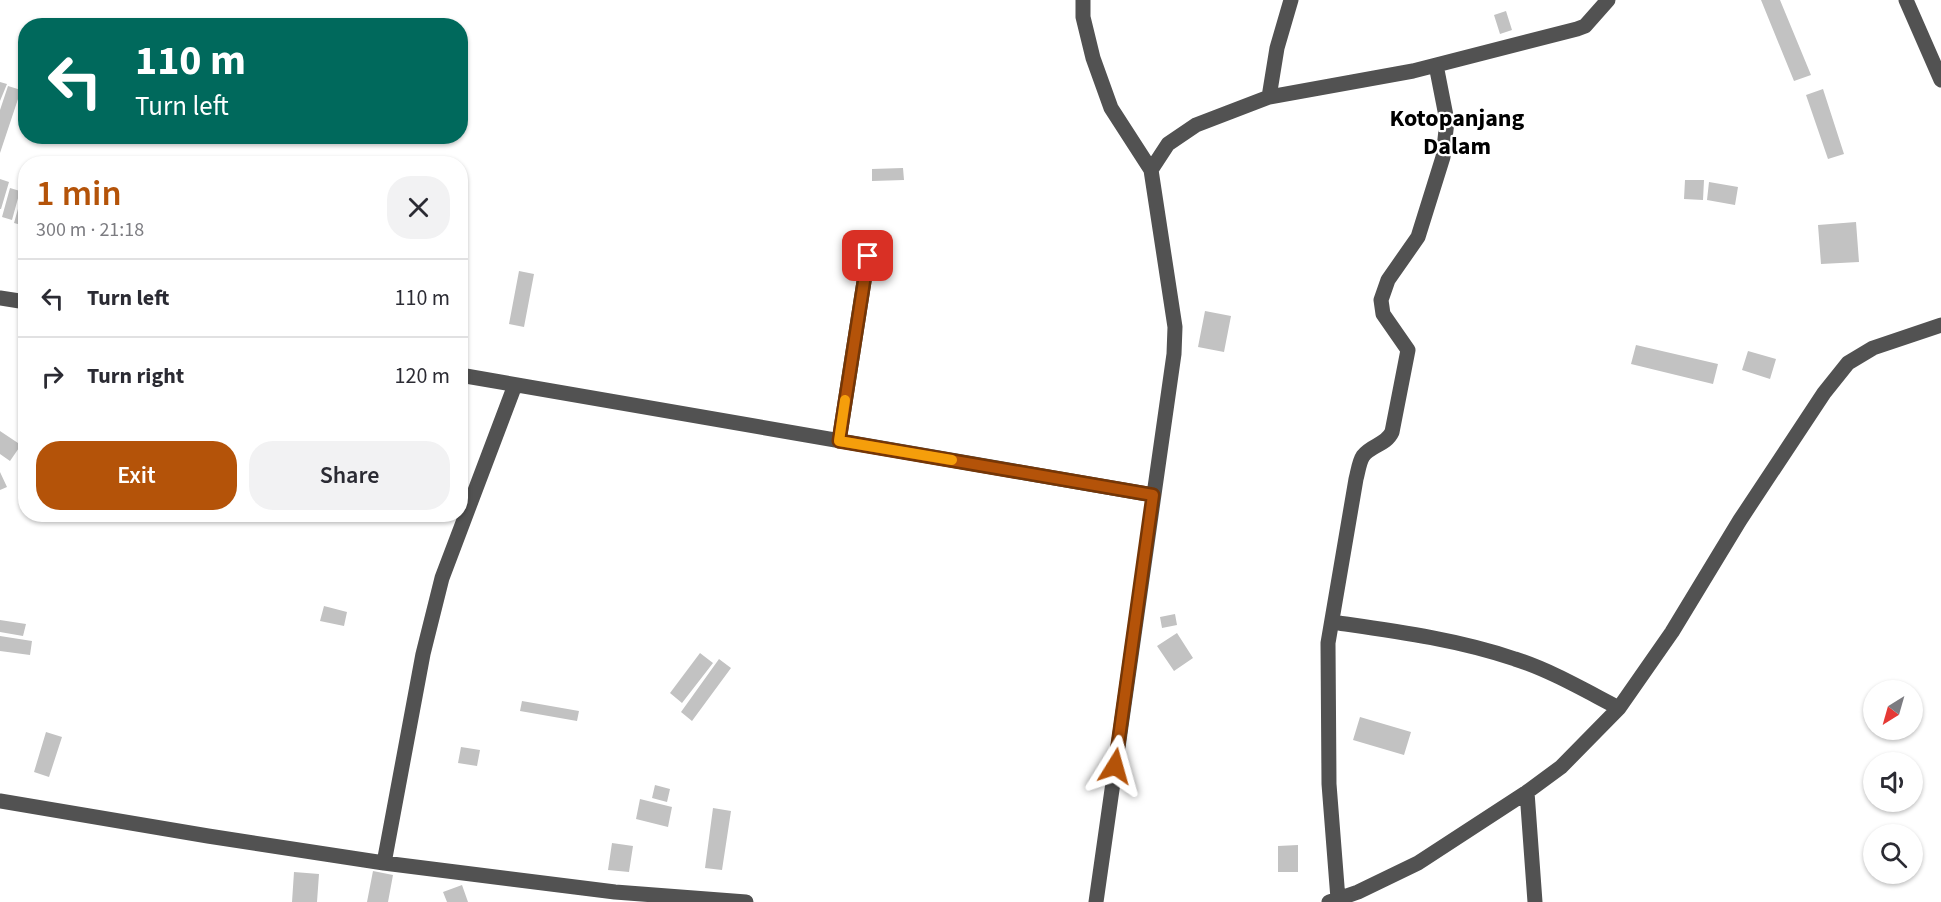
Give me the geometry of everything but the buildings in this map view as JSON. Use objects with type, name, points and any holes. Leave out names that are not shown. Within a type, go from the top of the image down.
[{"type":"street","points":[[1083,0],[1083,17],[1093,58],[1111,108],[1151,170],[1175,327],[1174,354],[1096,902]]},
{"type":"street","points":[[1269,97],[1277,48],[1291,0]]},
{"type":"street","points":[[1151,170],[1168,144],[1196,125],[1269,97],[1436,65],[1577,29],[1585,26],[1608,0]]},
{"type":"street","points":[[1906,0],[1941,80]]},
{"type":"street","points":[[1436,65],[1447,121],[1443,157],[1418,237],[1388,280],[1381,300],[1383,314],[1407,346],[1407,362],[1392,432],[1387,440],[1368,451],[1361,461],[1328,643],[1333,900],[1358,892],[1418,863],[1527,792],[1561,767],[1619,708],[1672,632],[1740,520],[1824,393],[1848,363],[1873,348],[1941,325]]},
{"type":"street","points":[[839,441],[868,256]]},
{"type":"street","points":[[0,298],[18,301]]},
{"type":"street","points":[[468,376],[1153,495]]},
{"type":"street","points":[[468,509],[515,384]]},
{"type":"street","points":[[384,863],[423,654],[442,578],[463,522]]},
{"type":"street","points":[[1332,622],[1423,635],[1516,659],[1619,708]]},
{"type":"street","points":[[1527,792],[1536,902]]},
{"type":"street","points":[[0,801],[384,863],[615,892],[746,902]]},
{"type":"slow traffic","points":[[845,400],[839,441],[952,460]]},
{"type":"district","name":"Kotopanjang Dalam","points":[[1457,132]]},
{"type":"route","points":[[868,256],[839,441],[1153,495],[1115,766]]}]
